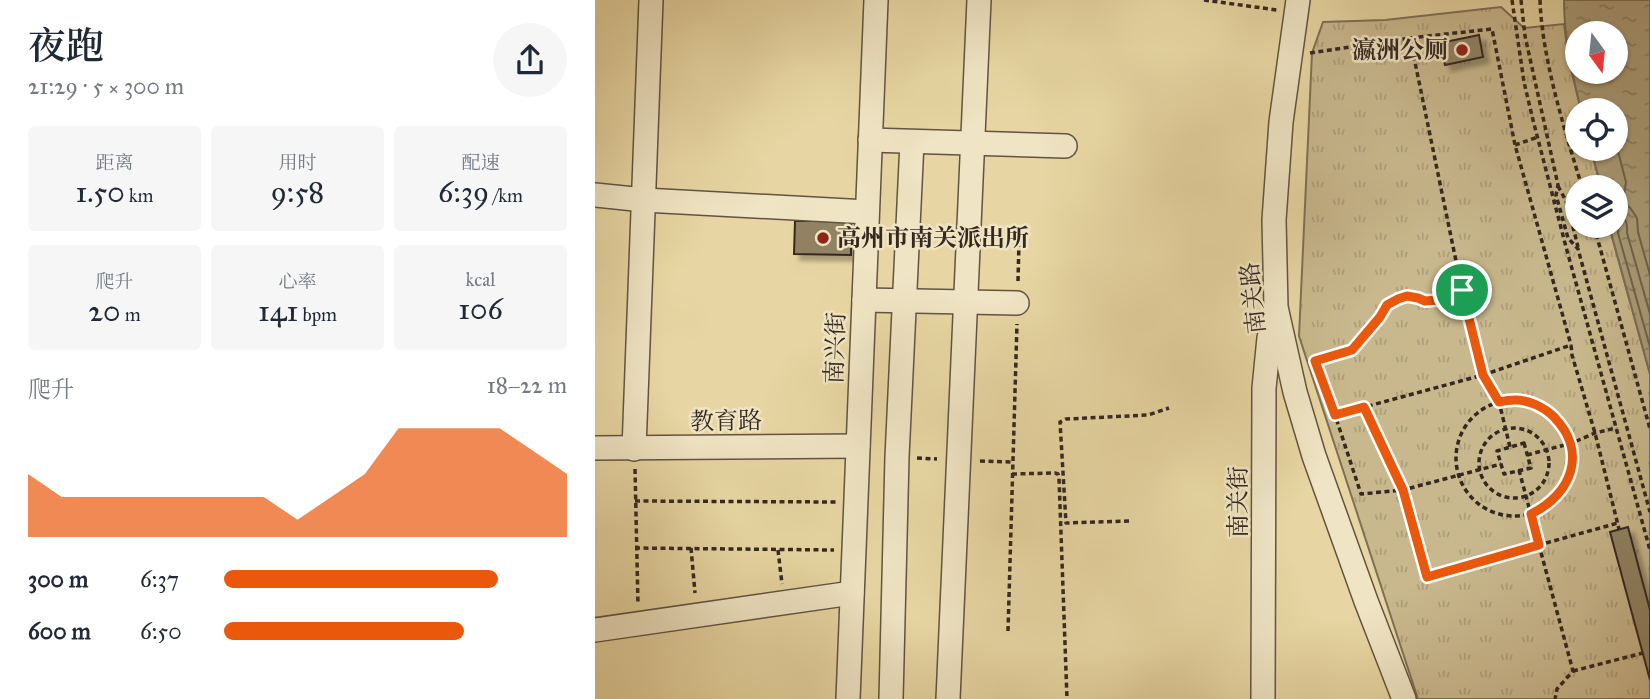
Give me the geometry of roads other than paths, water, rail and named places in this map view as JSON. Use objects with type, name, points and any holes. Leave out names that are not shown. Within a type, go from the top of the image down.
[{"type":"street","points":[[634,449],[651,0]]},
{"type":"street","name":"南兴街","points":[[848,699],[876,0]]},
{"type":"street","points":[[948,699],[979,0]]},
{"type":"street","name":"南关路","points":[[1297,6],[1281,122],[1274,220],[1276,307],[1295,392],[1314,456],[1404,699]]},
{"type":"street","points":[[870,140],[1065,146]]},
{"type":"street","points":[[891,699],[897,457],[912,142]]},
{"type":"street","points":[[595,195],[867,212]]},
{"type":"street","points":[[864,300],[1017,303]]},
{"type":"street","name":"南关街","points":[[1263,699],[1263,388],[1276,307]]},
{"type":"street","name":"教育路","points":[[595,448],[858,446]]},
{"type":"street","points":[[595,631],[852,593]]},
{"type":"water","points":[[1564,0],[1650,0],[1650,374],[1612,238],[1628,238],[1628,175],[1598,175],[1594,161],[1628,161],[1628,98],[1578,98],[1575,84],[1628,84],[1628,21],[1565,21],[1565,28]]},
{"type":"place","name":"瀛洲公厕","points":[[1462,50]]},
{"type":"place","name":"高州市南关派出所","points":[[823,238]]}]
